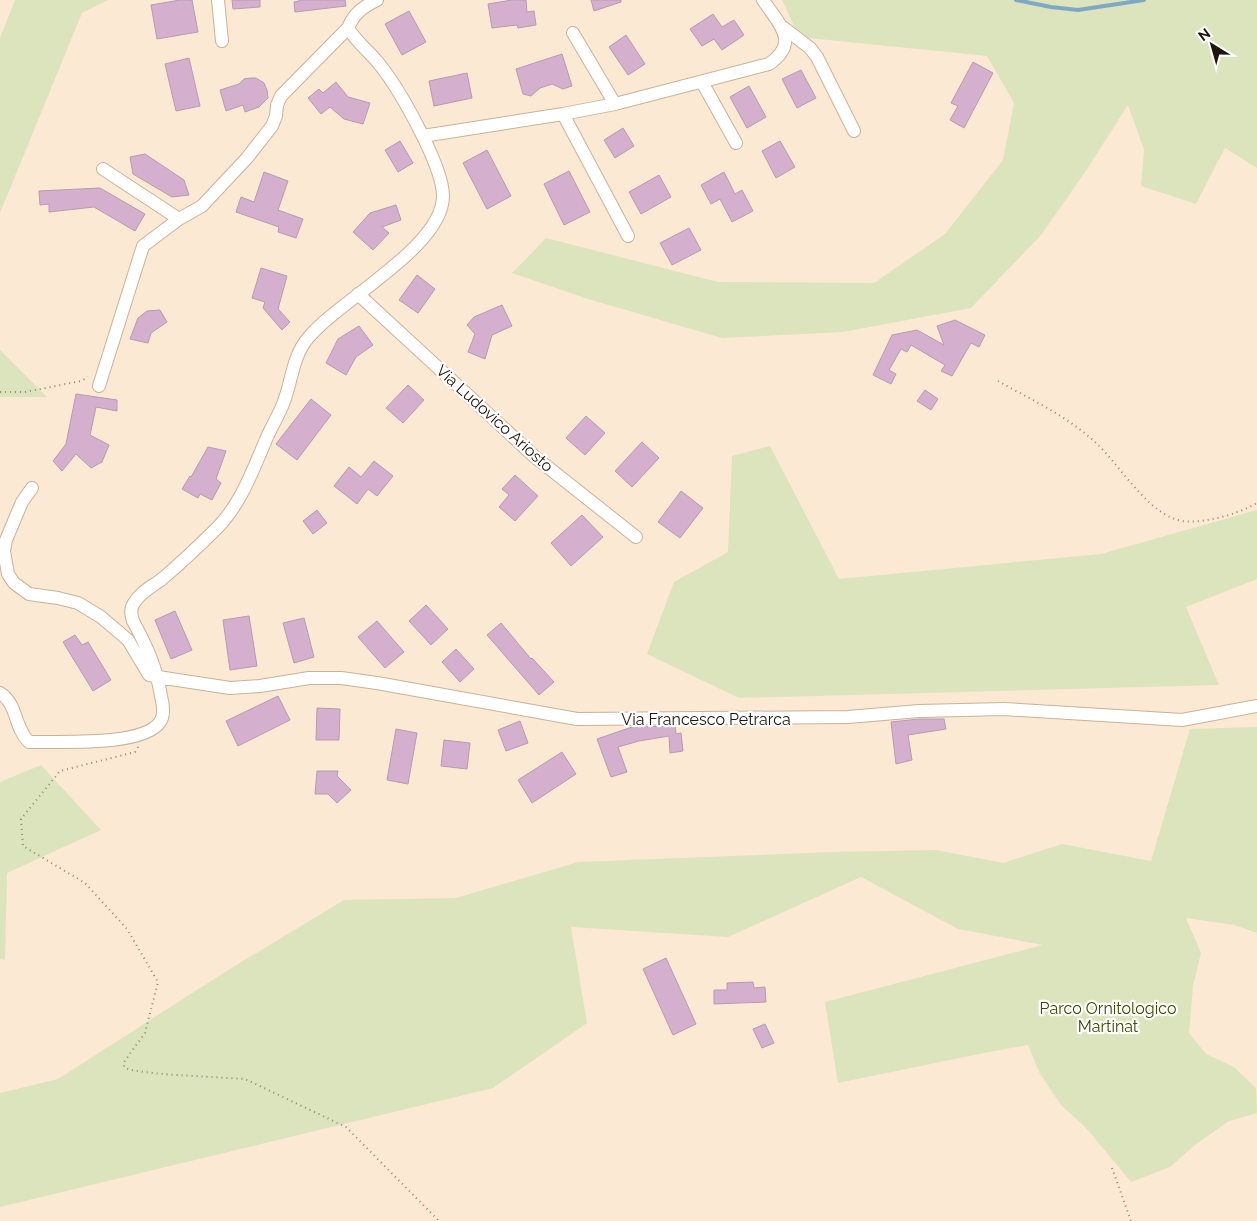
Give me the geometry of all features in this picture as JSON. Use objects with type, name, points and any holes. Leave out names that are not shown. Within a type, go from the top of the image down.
[{"type":"street","points":[[218,0],[222,42]]},
{"type":"street","points":[[99,386],[143,246],[179,219],[202,206],[247,158],[272,126],[276,116],[276,105],[281,96],[348,28],[351,20],[359,10],[377,0]]},
{"type":"street","points":[[763,0],[784,28],[810,48],[817,57],[854,131]]},
{"type":"street","points":[[0,693],[12,706],[21,735],[29,742],[132,738],[152,730],[161,721],[163,708],[158,677],[155,666],[133,621],[130,613],[131,608],[142,594],[163,578],[219,526],[230,513],[253,472],[283,404],[295,358],[307,339],[323,322],[398,263],[421,241],[438,219],[444,198],[442,184],[423,136],[386,74],[354,38],[348,28]]},
{"type":"street","points":[[423,136],[564,114],[614,104],[769,64],[783,50],[784,28]]},
{"type":"street","points":[[573,33],[614,104]]},
{"type":"street","points":[[702,82],[736,143]]},
{"type":"street","points":[[564,114],[628,236]]},
{"type":"street","points":[[103,169],[179,219]]},
{"type":"street","name":"Via Ludovico Ariosto","points":[[358,294],[535,457],[636,537]]},
{"type":"street","points":[[32,488],[22,502],[6,540],[4,551],[8,574],[14,583],[28,594],[58,598],[78,604],[101,617],[128,640],[149,675],[158,677]]},
{"type":"street","name":"Via Francesco Petrarca","points":[[158,677],[230,688],[260,686],[309,678],[341,678],[577,719],[839,717],[919,711],[1004,709],[1182,720],[1257,706]]},
{"type":"path","points":[[0,392],[25,392],[80,381],[104,368]]},
{"type":"path","points":[[998,381],[1075,426],[1094,441],[1148,500],[1170,518],[1194,522],[1244,510],[1257,503]]},
{"type":"path","points":[[152,730],[134,752],[60,771],[21,820],[23,846],[85,884],[127,929],[158,982],[144,1033],[124,1062],[124,1067],[130,1070],[161,1074],[245,1079],[346,1127],[439,1221]]},
{"type":"path","points":[[1112,1168],[1131,1221]]},
{"type":"green space","points":[[15,0],[108,0],[82,13],[0,213],[0,38]]},
{"type":"green space","points":[[782,0],[1257,0],[1257,168],[1225,148],[1196,204],[1141,186],[1144,150],[1128,105],[1042,234],[971,308],[843,332],[722,338],[588,299],[512,273],[546,238],[718,282],[874,283],[945,234],[1003,160],[1014,103],[987,56],[799,37]]},
{"type":"green space","points":[[0,350],[47,397],[0,397]]},
{"type":"green space","points":[[770,446],[839,579],[1101,554],[1257,510],[1257,579],[1186,607],[1219,685],[739,698],[647,654],[674,582],[728,552],[732,456]]},
{"type":"green space","name":"Parco Ornitologico Martinat","points":[[1257,727],[1257,933],[1234,925],[1186,918],[1201,953],[1193,986],[1189,1033],[1206,1054],[1234,1067],[1256,1088],[1257,1113],[1229,1121],[1195,1145],[1170,1167],[1131,1182],[1087,1129],[1061,1105],[1040,1074],[1028,1045],[838,1083],[825,1002],[1043,945],[958,929],[861,877],[728,937],[571,927],[587,1023],[493,1088],[0,1207],[0,1093],[58,1079],[225,972],[344,900],[456,898],[578,862],[936,850],[1003,863],[1062,844],[1151,861],[1190,729]]},
{"type":"green space","points":[[41,765],[101,830],[7,873],[5,960],[0,959],[0,782]]},
{"type":"building","points":[[192,0],[198,32],[157,39],[151,5]]},
{"type":"building","points":[[232,0],[260,0],[260,7],[233,9]]},
{"type":"building","points":[[299,0],[345,0],[346,6],[295,12],[294,2]]},
{"type":"building","points":[[526,0],[527,12],[534,11],[536,25],[518,28],[517,25],[492,28],[488,4]]},
{"type":"building","points":[[591,0],[621,0],[621,2],[594,11]]},
{"type":"building","points":[[409,11],[426,42],[402,55],[385,24]]},
{"type":"building","points":[[713,14],[722,27],[734,20],[744,35],[722,50],[714,39],[702,46],[690,29]]},
{"type":"building","points":[[626,35],[645,64],[628,75],[609,47]]},
{"type":"building","points":[[562,54],[572,86],[563,89],[552,84],[540,88],[531,96],[523,94],[516,69]]},
{"type":"building","points":[[189,58],[200,106],[176,111],[165,64]]},
{"type":"building","points":[[973,62],[993,73],[964,128],[950,120],[958,106],[951,103]]},
{"type":"building","points":[[801,70],[816,98],[797,108],[782,79]]},
{"type":"building","points":[[467,73],[472,98],[434,106],[429,81]]},
{"type":"building","points":[[250,78],[256,78],[264,83],[268,98],[259,107],[245,112],[243,105],[226,111],[220,90]]},
{"type":"building","points":[[336,82],[348,97],[370,103],[363,124],[344,119],[330,107],[321,114],[308,98],[319,89],[323,93]]},
{"type":"building","points":[[749,86],[766,117],[747,128],[730,97]]},
{"type":"building","points":[[623,128],[634,146],[615,158],[604,140]]},
{"type":"building","points":[[400,141],[413,163],[398,172],[385,150]]},
{"type":"building","points":[[780,141],[795,167],[776,178],[762,151]]},
{"type":"building","points":[[487,150],[511,196],[487,209],[463,163]]},
{"type":"building","points":[[145,154],[184,180],[189,195],[172,197],[133,174],[130,157]]},
{"type":"building","points":[[569,171],[590,212],[564,225],[544,184]]},
{"type":"building","points":[[264,172],[288,181],[278,210],[303,219],[296,238],[278,232],[279,227],[236,212],[241,197],[254,202]]},
{"type":"building","points":[[724,172],[735,194],[742,190],[753,211],[732,222],[720,199],[711,204],[701,185]]},
{"type":"building","points":[[659,175],[671,197],[641,214],[629,192]]},
{"type":"building","points":[[100,188],[145,214],[135,231],[94,207],[49,212],[49,204],[40,205],[39,191]]},
{"type":"building","points":[[396,205],[401,220],[382,227],[389,233],[373,250],[353,232],[370,213]]},
{"type":"building","points":[[689,228],[701,250],[672,265],[660,243]]},
{"type":"building","points":[[261,268],[287,276],[278,309],[290,322],[282,330],[263,308],[265,302],[252,298]]},
{"type":"building","points":[[417,275],[435,289],[418,313],[399,300]]},
{"type":"building","points":[[502,305],[512,326],[492,335],[485,359],[468,352],[475,334],[467,325],[474,317]]},
{"type":"building","points":[[160,310],[167,322],[151,333],[148,343],[130,339],[138,318],[147,311]]},
{"type":"building","points":[[955,320],[985,335],[979,347],[971,343],[952,376],[941,371],[945,365],[911,345],[907,352],[901,349],[889,370],[896,374],[891,384],[873,375],[892,335],[917,330],[944,345],[937,326]]},
{"type":"building","points":[[359,326],[373,345],[356,357],[346,375],[326,363],[338,339]]},
{"type":"building","points":[[408,385],[424,400],[403,423],[386,408]]},
{"type":"building","points":[[925,390],[938,399],[931,410],[917,401]]},
{"type":"building","points":[[76,394],[117,400],[117,411],[96,407],[90,435],[109,445],[102,462],[91,468],[76,454],[62,471],[53,461],[66,444]]},
{"type":"building","points":[[311,399],[331,415],[297,460],[276,444]]},
{"type":"building","points":[[586,416],[605,433],[585,455],[566,438]]},
{"type":"building","points":[[642,442],[659,458],[632,487],[615,471]]},
{"type":"building","points":[[208,447],[226,451],[216,479],[221,483],[212,500],[200,494],[198,498],[182,489]]},
{"type":"building","points":[[374,461],[393,476],[377,496],[368,489],[357,504],[334,486],[349,467],[361,477]]},
{"type":"building","points":[[515,475],[538,496],[515,521],[499,507],[509,495],[502,489]]},
{"type":"building","points":[[681,491],[703,508],[680,538],[658,522]]},
{"type":"building","points":[[317,510],[327,523],[313,534],[303,521]]},
{"type":"building","points":[[582,515],[603,537],[571,566],[551,543]]},
{"type":"building","points":[[426,605],[448,629],[431,645],[409,621]]},
{"type":"building","points":[[175,611],[192,650],[171,659],[155,620]]},
{"type":"building","points":[[249,616],[257,666],[230,670],[223,620]]},
{"type":"building","points":[[304,618],[314,657],[294,663],[283,623]]},
{"type":"building","points":[[377,621],[404,652],[385,668],[358,637]]},
{"type":"building","points":[[501,623],[531,659],[554,682],[539,695],[487,635]]},
{"type":"building","points":[[75,635],[82,645],[88,642],[111,680],[93,691],[63,642]]},
{"type":"building","points":[[456,649],[474,669],[460,682],[442,662]]},
{"type":"building","points":[[278,696],[290,720],[238,746],[226,721]]},
{"type":"building","points":[[317,708],[340,709],[339,740],[316,740]]},
{"type":"building","points":[[944,719],[946,729],[908,735],[912,760],[896,764],[891,722]]},
{"type":"building","points":[[520,721],[528,743],[506,751],[498,730]]},
{"type":"building","points":[[675,726],[676,734],[681,733],[683,751],[670,753],[669,736],[618,747],[627,772],[611,777],[597,739],[632,727]]},
{"type":"building","points":[[396,729],[417,733],[408,784],[387,780]]},
{"type":"building","points":[[444,740],[470,743],[467,769],[441,766]]},
{"type":"building","points":[[562,752],[576,774],[532,803],[518,780]]},
{"type":"building","points":[[317,771],[338,771],[337,776],[351,790],[337,803],[328,794],[315,794]]},
{"type":"building","points":[[666,958],[696,1024],[673,1035],[643,969]]},
{"type":"building","points":[[753,982],[754,988],[765,987],[766,1002],[714,1004],[714,990],[727,990],[727,983]]},
{"type":"building","points":[[765,1024],[774,1043],[762,1048],[753,1029]]},
{"type":"waterway","points":[[1016,0],[1078,10],[1144,0]]}]
